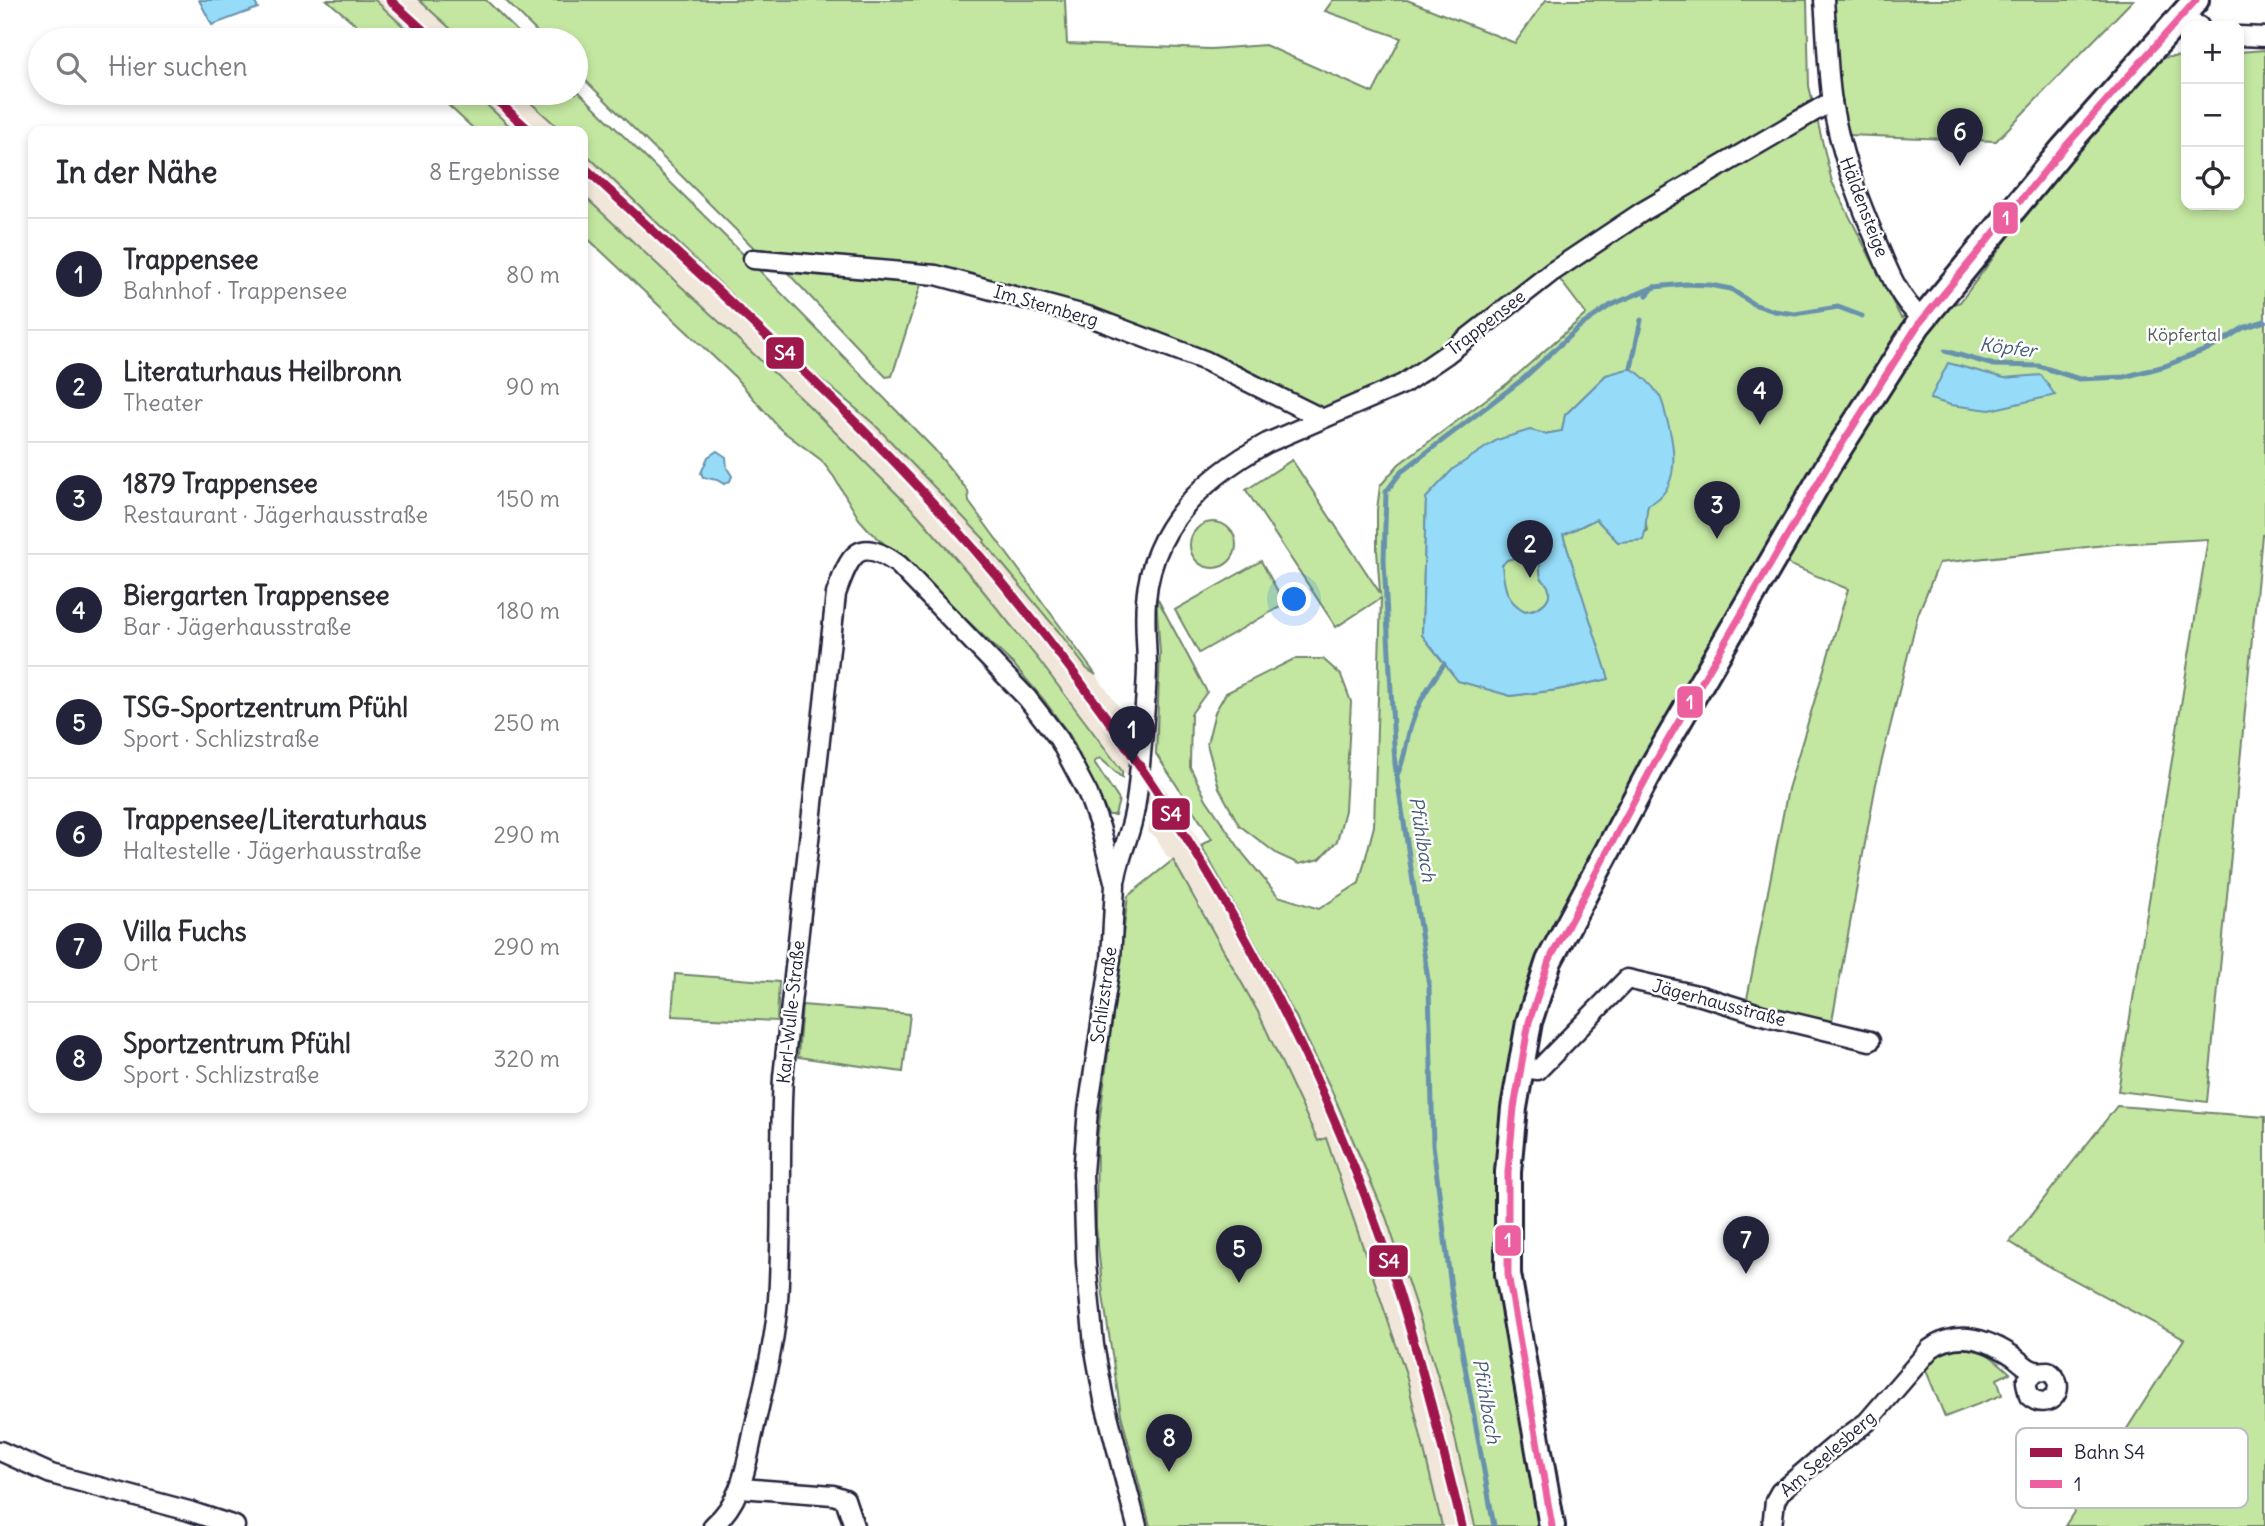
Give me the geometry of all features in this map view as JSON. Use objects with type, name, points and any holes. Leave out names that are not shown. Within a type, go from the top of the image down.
[{"type":"street","name":"Häldensteige","points":[[1825,0],[1832,102],[1853,188],[1892,280],[1906,302],[1922,319]]},
{"type":"street","points":[[2190,21],[2196,0]]},
{"type":"street","points":[[1552,1526],[1508,1274],[1508,1172],[1514,1108],[1529,1022],[1549,961],[1655,762],[1829,464],[1922,319],[2063,149],[2181,31]]},
{"type":"street","points":[[2244,36],[2265,37]]},
{"type":"street","name":"Trappensee","points":[[1115,885],[1118,864],[1131,827],[1136,800],[1147,667],[1146,600],[1149,581],[1159,551],[1185,506],[1196,493],[1249,453],[1321,418],[1403,384],[1447,354],[1552,272],[1642,212],[1832,102]]},
{"type":"street","name":"Im Sternberg","points":[[753,259],[936,275],[1088,317],[1206,361],[1321,418]]},
{"type":"street","name":"Schlizstraße","points":[[870,550],[883,553],[899,565],[1027,698],[1059,739],[1088,794],[1100,827],[1115,885],[1111,959],[1088,1110],[1083,1173],[1086,1263],[1094,1345],[1104,1400],[1137,1526]]},
{"type":"street","name":"Karl-Wulle-Straße","points":[[713,1526],[722,1518],[741,1488],[778,1303],[783,1076],[836,594],[848,562],[858,553],[870,550]]},
{"type":"street","name":"Jägerhausstraße","points":[[1521,1068],[1538,1070],[1627,979],[1870,1041]]},
{"type":"street","name":"Am Seelesberg","points":[[1772,1526],[1775,1502],[1780,1492],[1867,1422],[1939,1342],[1959,1337],[1984,1341],[2012,1355],[2035,1372]]},
{"type":"street","points":[[0,1451],[51,1474],[235,1526]]},
{"type":"street","points":[[741,1488],[833,1495],[845,1499],[854,1526]]},
{"type":"shaded area","points":[[375,0],[420,0],[451,28],[405,28]]},
{"type":"shaded area","points":[[487,105],[534,105],[557,126],[510,126]]},
{"type":"shaded area","points":[[588,156],[802,363],[847,404],[874,424],[986,540],[984,542],[1087,669],[1096,675],[1119,707],[1130,709],[1128,733],[1155,776],[1181,809],[1222,881],[1296,1017],[1366,1167],[1386,1217],[1424,1331],[1451,1420],[1475,1526],[1442,1526],[1406,1374],[1326,1139],[1318,1141],[1258,1012],[1198,901],[1173,860],[1167,857],[1156,837],[1148,832],[1152,810],[1038,659],[917,514],[804,401],[588,200]]},
{"type":"green space","points":[[327,0],[375,0],[405,28],[360,28]]},
{"type":"green space","points":[[419,0],[486,0],[514,28],[450,28]]},
{"type":"green space","name":"Köpfertal","points":[[505,0],[1065,0],[1067,44],[1211,49],[1265,45],[1373,93],[1401,38],[1325,11],[1333,0],[1407,0],[1515,43],[1546,0],[1807,0],[1809,86],[1832,182],[1901,318],[1960,302],[2142,59],[2181,56],[2181,210],[2244,210],[2244,52],[2265,50],[2265,534],[2262,535],[2207,1102],[2118,1091],[2208,539],[2115,544],[1939,563],[1918,614],[1876,784],[1831,1026],[1746,1004],[1788,789],[1848,589],[1767,555],[1558,926],[1498,1265],[1538,1526],[1475,1526],[1451,1420],[1386,1217],[1331,1089],[1296,1017],[1201,845],[1212,839],[1156,754],[1160,653],[1156,596],[1207,692],[1191,714],[1190,767],[1206,799],[1244,855],[1278,896],[1319,909],[1359,883],[1374,826],[1381,598],[1336,627],[1246,490],[1292,460],[1380,593],[1377,510],[1380,486],[1399,464],[1508,383],[1586,314],[1554,272],[1426,369],[1303,421],[1280,403],[1177,355],[923,278],[892,376],[886,377],[785,270],[758,252],[588,83],[588,28],[533,28]],"holes":[[[1606,375],[1648,505],[1645,517],[1647,531],[1618,542],[1596,519],[1563,535],[1608,679],[1511,696],[1458,681],[1422,635],[1426,499],[1530,430],[1545,434],[1562,431],[1565,415]]]},
{"type":"green space","points":[[1833,0],[2133,0],[1996,141],[1849,135],[1841,107]]},
{"type":"green space","points":[[588,101],[751,262],[934,449],[968,491],[969,502],[1096,675],[1087,669],[985,540],[874,424],[802,363],[588,156],[588,126],[556,126],[533,105],[588,105]]},
{"type":"green space","points":[[448,105],[487,105],[510,126],[471,126]]},
{"type":"green space","points":[[588,200],[804,401],[917,514],[976,582],[1122,771],[1122,778],[1100,758],[1094,762],[1119,800],[1115,815],[1108,815],[1071,737],[1015,666],[867,528],[821,460],[780,429],[735,377],[588,239]]},
{"type":"green space","points":[[1213,522],[1229,529],[1236,545],[1229,561],[1213,568],[1197,561],[1190,545],[1197,529]]},
{"type":"green space","points":[[1531,552],[1539,561],[1541,577],[1548,586],[1549,597],[1543,604],[1524,611],[1509,597],[1501,565],[1507,560]]},
{"type":"green space","points":[[1261,561],[1285,604],[1199,653],[1175,610]]},
{"type":"green space","points":[[1294,659],[1323,659],[1341,675],[1351,702],[1345,810],[1337,841],[1320,859],[1299,864],[1277,854],[1239,825],[1219,788],[1207,744],[1215,712],[1226,693]]},
{"type":"green space","points":[[1173,860],[1258,1012],[1318,1141],[1326,1138],[1406,1374],[1442,1526],[1150,1526],[1121,1414],[1103,1295],[1096,1226],[1097,1140],[1128,896]]},
{"type":"green space","points":[[675,974],[779,982],[777,1021],[672,1016]]},
{"type":"green space","points":[[802,1005],[910,1014],[903,1072],[798,1057]]},
{"type":"green space","points":[[2117,1106],[2265,1117],[2265,1526],[2065,1526],[2076,1508],[2248,1508],[2248,1428],[2127,1428],[2184,1339],[2048,1266],[2010,1242]]},
{"type":"green space","points":[[1960,1347],[1982,1352],[2010,1373],[1997,1379],[2002,1395],[1945,1417],[1925,1368],[1941,1354]]},
{"type":"water","points":[[199,0],[253,0],[258,8],[212,25]]},
{"type":"water","points":[[1948,363],[2004,378],[2041,375],[2055,395],[1990,410],[1951,405],[1930,399]]},
{"type":"water","points":[[1631,368],[1653,388],[1662,402],[1673,453],[1671,478],[1666,489],[1648,505],[1643,540],[1618,542],[1596,519],[1563,535],[1609,679],[1511,696],[1458,681],[1422,635],[1426,498],[1453,469],[1497,440],[1530,430],[1545,434],[1562,431],[1565,415],[1606,375]],"holes":[[[1531,553],[1539,561],[1541,577],[1548,586],[1549,597],[1539,607],[1525,611],[1509,597],[1502,565],[1507,560]]]},
{"type":"water","points":[[717,451],[726,457],[727,468],[732,476],[730,481],[724,484],[703,477],[701,473],[708,457]]},
{"type":"waterway","name":"Köpfer","points":[[1647,295],[1654,287],[1710,285],[1731,289],[1753,304],[1774,311],[1795,314],[1838,307],[1862,316]]},
{"type":"waterway","name":"Pfühlbach","points":[[1494,1526],[1452,1295],[1433,1145],[1429,986],[1395,764],[1384,561],[1386,492],[1401,472],[1523,379],[1579,327],[1611,305],[1654,287]]},
{"type":"waterway","name":"Köpfer","points":[[1631,368],[1641,320]]},
{"type":"waterway","name":"Köpfer","points":[[1945,351],[1994,365],[2039,366],[2079,379],[2124,377],[2165,366],[2213,347],[2243,328],[2265,321]]},
{"type":"waterway","points":[[1397,775],[1415,714],[1444,664]]},
{"type":"rail line","name":"S4","points":[[390,0],[421,28]]},
{"type":"rail line","name":"S4","points":[[502,105],[525,126]]},
{"type":"rail line","name":"S4","points":[[588,171],[784,352],[928,498],[1040,629],[1161,798],[1216,886],[1266,977],[1312,1070],[1353,1165],[1410,1327],[1462,1526]]},
{"type":"transit line","name":"1","points":[[1552,1526],[1508,1274],[1508,1172],[1514,1108],[1529,1022],[1549,961],[1655,762],[1829,464],[1918,325],[2063,149],[2196,0]]},
{"type":"place","name":"Trappensee/Literaturhaus","points":[[1960,166]]},
{"type":"place","name":"Biergarten Trappensee","points":[[1760,425]]},
{"type":"place","name":"1879 Trappensee","points":[[1717,539]]},
{"type":"place","name":"Literaturhaus Heilbronn","points":[[1530,578]]},
{"type":"place","name":"Trappensee","points":[[1132,764]]},
{"type":"place","name":"Villa Fuchs","points":[[1746,1274]]},
{"type":"place","name":"TSG-Sportzentrum Pfühl","points":[[1239,1283]]},
{"type":"place","name":"Sportzentrum Pfühl","points":[[1169,1472]]}]
